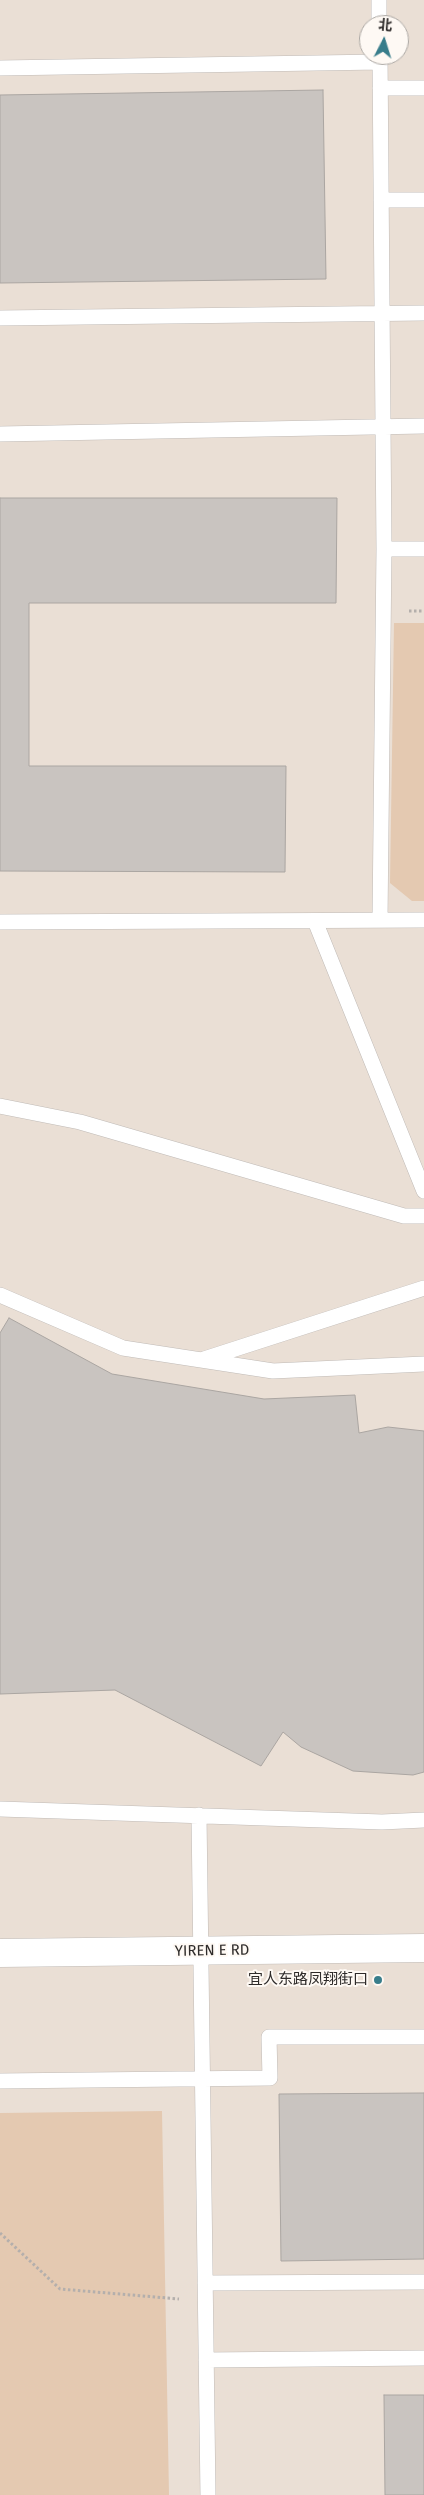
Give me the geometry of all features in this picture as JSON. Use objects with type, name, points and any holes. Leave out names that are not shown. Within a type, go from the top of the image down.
[{"type":"street","name":"YIREN E RD","points":[[0,1953],[424,1948]]},
{"type":"lane","points":[[379,0],[379,15]]},
{"type":"lane","points":[[0,68],[359,59]]},
{"type":"lane","points":[[380,65],[384,426],[380,920]]},
{"type":"lane","points":[[380,88],[424,88]]},
{"type":"lane","points":[[381,200],[424,200]]},
{"type":"lane","points":[[0,318],[424,314]]},
{"type":"lane","points":[[0,434],[424,426]]},
{"type":"lane","points":[[384,549],[424,548]]},
{"type":"lane","points":[[0,922],[424,920]]},
{"type":"lane","points":[[315,921],[424,1191]]},
{"type":"lane","points":[[0,1106],[80,1122],[404,1216],[424,1216]]},
{"type":"lane","points":[[200,1360],[424,1288]]},
{"type":"lane","points":[[0,1295],[123,1348],[273,1371],[424,1364]]},
{"type":"lane","points":[[0,1809],[382,1822],[424,1820]]},
{"type":"lane","points":[[199,1815],[208,2495]]},
{"type":"lane","points":[[0,2081],[270,2078],[269,2038],[424,2037]]},
{"type":"lane","points":[[205,2283],[424,2282]]},
{"type":"lane","points":[[206,2360],[424,2358]]},
{"type":"path","points":[[0,2233],[60,2289],[206,2301]]},
{"type":"shaded area","points":[[0,0],[424,0],[424,2495],[0,2495]]},
{"type":"shaded area","points":[[394,623],[424,623],[424,901],[412,901],[390,883]]},
{"type":"shaded area","points":[[162,2111],[169,2495],[0,2495],[0,2113]]},
{"type":"building","points":[[323,90],[326,279],[0,283],[0,95]]},
{"type":"building","points":[[0,498],[337,498],[336,603],[29,603],[29,766],[286,766],[285,872],[0,871]]},
{"type":"building","points":[[9,1318],[112,1374],[264,1399],[355,1395],[359,1433],[388,1427],[424,1431],[424,1772],[413,1775],[353,1771],[301,1747],[283,1732],[261,1766],[115,1690],[0,1694],[0,1333]]},
{"type":"building","points":[[424,2093],[424,2259],[281,2261],[279,2094]]},
{"type":"building","points":[[384,2395],[424,2395],[424,2495],[385,2495]]},
{"type":"place","name":"宜人东路凤翔街口","points":[[378,1980]]}]
